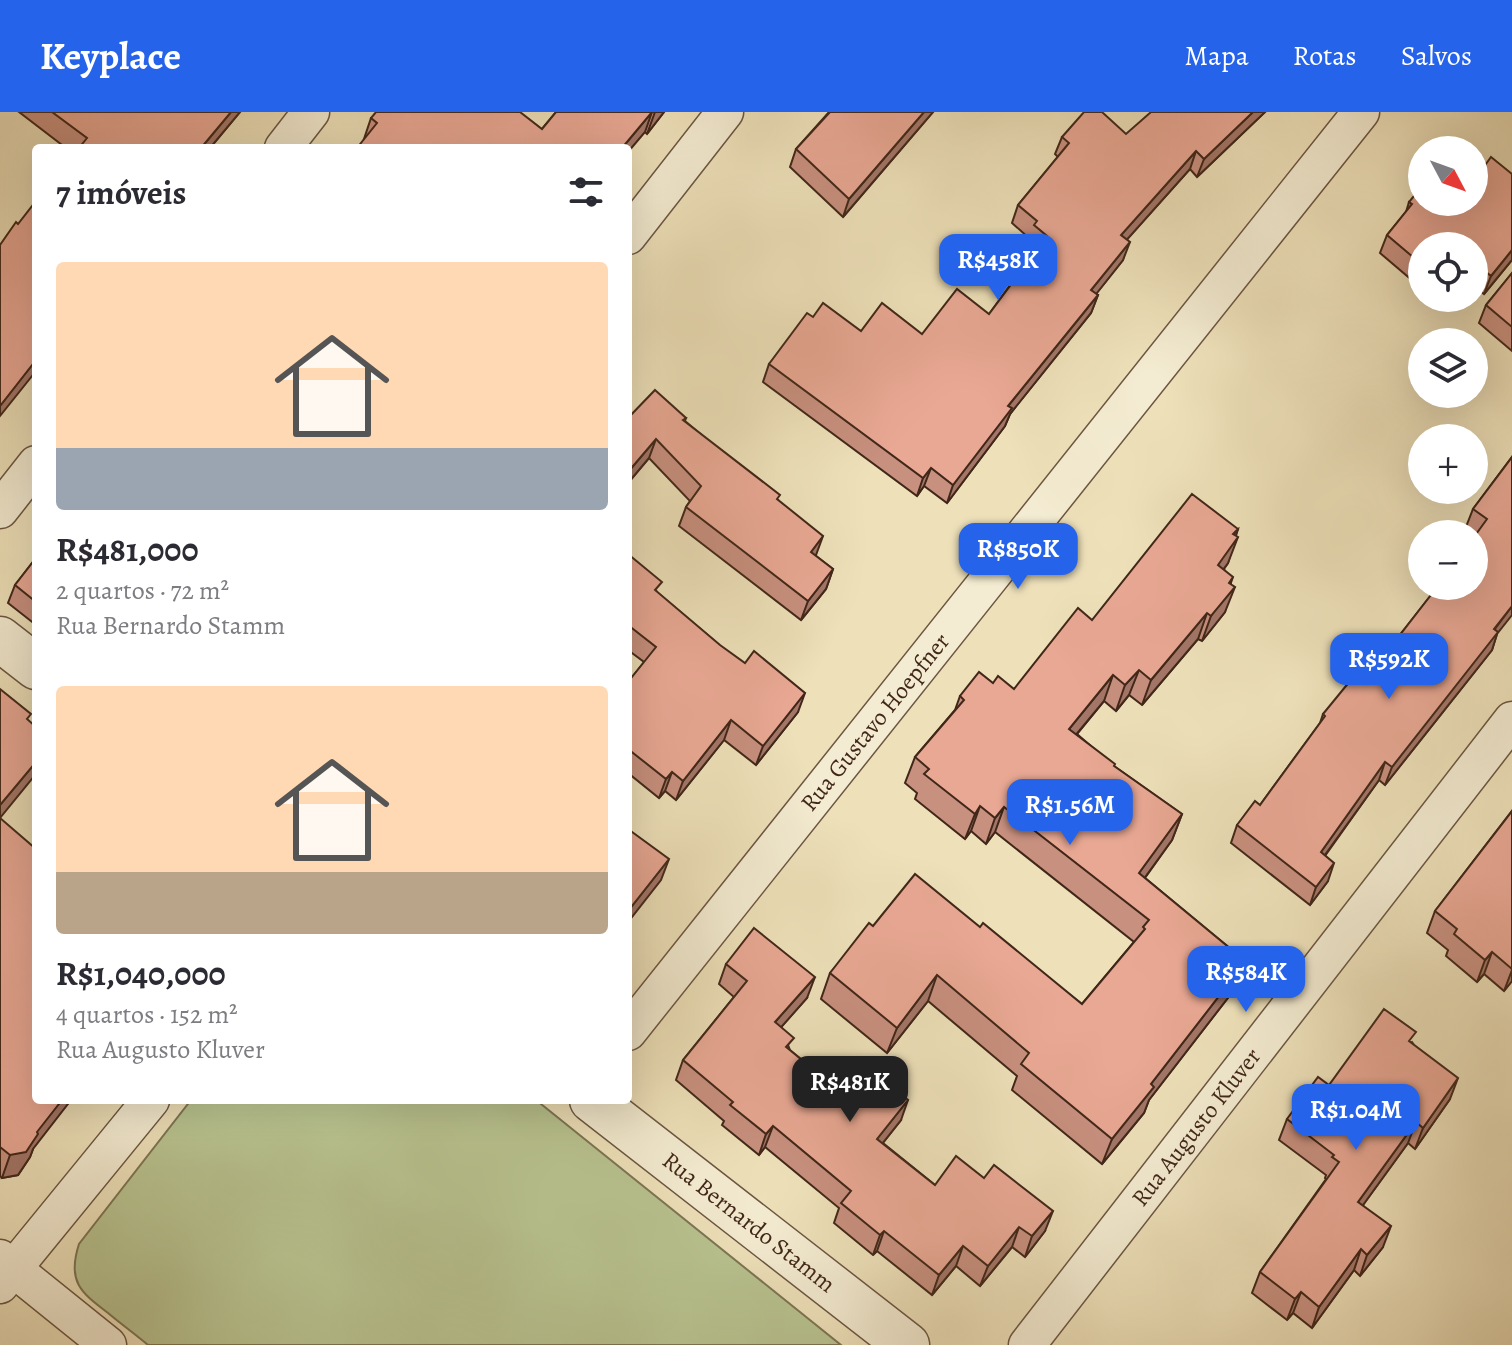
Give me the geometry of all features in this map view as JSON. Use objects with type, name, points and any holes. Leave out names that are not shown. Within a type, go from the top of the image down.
[{"type":"street","points":[[286,144],[311,112]]},
{"type":"street","points":[[632,231],[725,112]]},
{"type":"street","name":"Rua Gustavo Hoepfner","points":[[632,1027],[1361,112]]},
{"type":"street","points":[[0,510],[32,469]]},
{"type":"street","points":[[0,639],[32,664]]},
{"type":"street","name":"Rua Augusto Kluver","points":[[1027,1345],[1512,720]]},
{"type":"street","points":[[108,1345],[4,1271],[148,1104]]},
{"type":"street","name":"Rua Bernardo Stamm","points":[[597,1104],[907,1345]]},
{"type":"green space","points":[[188,1104],[541,1104],[841,1345],[148,1345],[83,1292],[75,1267],[79,1244]]},
{"type":"building","points":[[52,112],[231,112],[204,144],[82,144],[87,138]]},
{"type":"building","points":[[376,112],[520,112],[542,129],[556,112],[652,112],[625,144],[360,144],[377,123],[371,118]]},
{"type":"building","points":[[830,112],[924,112],[849,199],[796,149]]},
{"type":"building","points":[[1084,112],[1102,112],[1126,134],[1151,112],[1253,112],[1204,159],[1196,151],[1121,235],[1130,242],[1091,290],[1098,295],[1008,406],[1012,408],[953,485],[931,468],[923,478],[769,364],[807,313],[813,317],[823,303],[861,331],[882,303],[922,334],[957,289],[989,314],[1047,236],[1034,225],[1037,221],[1018,205],[1069,143],[1062,137]]},
{"type":"building","points":[[1491,157],[1512,174],[1512,250],[1491,276],[1488,274],[1488,232],[1408,232],[1408,253],[1387,235],[1408,209],[1408,216],[1488,216],[1488,161]]},
{"type":"building","points":[[32,206],[32,365],[0,406],[0,245],[16,222],[18,224]]},
{"type":"building","points":[[1512,273],[1512,327],[1488,307],[1488,303]]},
{"type":"building","points":[[655,390],[686,418],[683,420],[780,495],[777,499],[823,536],[811,552],[833,569],[808,601],[686,507],[701,486],[656,439],[632,467],[632,414]]},
{"type":"building","points":[[1512,457],[1512,606],[1494,629],[1498,632],[1392,767],[1385,762],[1321,852],[1334,863],[1316,887],[1237,825],[1255,801],[1260,805],[1325,716],[1323,714],[1377,648],[1385,654],[1427,600],[1488,600],[1488,520],[1473,509],[1477,504],[1488,504],[1488,489]]},
{"type":"building","points":[[1192,494],[1238,529],[1233,534],[1238,537],[1218,565],[1233,577],[1229,583],[1235,587],[1211,616],[1207,613],[1151,680],[1139,670],[1125,685],[1113,675],[1069,729],[1114,766],[1182,814],[1139,873],[1232,950],[1229,954],[1243,965],[1112,1139],[1021,1064],[1029,1053],[937,975],[897,1028],[830,973],[869,923],[873,926],[915,874],[980,927],[983,923],[1082,1004],[1145,929],[1143,927],[1149,920],[1004,807],[995,818],[980,806],[975,814],[924,774],[929,769],[915,757],[964,700],[960,696],[979,672],[993,683],[998,676],[1014,689],[1078,608],[1092,620]]},
{"type":"building","points":[[632,557],[662,582],[655,590],[720,645],[745,663],[754,651],[805,693],[763,746],[731,720],[683,781],[672,772],[666,779],[632,752],[632,677],[656,647],[632,628]]},
{"type":"building","points":[[32,563],[32,599],[15,585]]},
{"type":"building","points":[[0,689],[31,714],[27,719],[32,723],[32,767],[0,805]]},
{"type":"building","points":[[1512,811],[1512,969],[1492,952],[1485,960],[1454,934],[1457,929],[1435,911]]},
{"type":"building","points":[[0,818],[32,846],[32,1104],[59,1104],[26,1152],[10,1155],[0,1147]]},
{"type":"building","points":[[632,832],[669,859],[632,906]]},
{"type":"building","points":[[754,928],[815,977],[775,1022],[794,1038],[786,1047],[841,1092],[863,1064],[908,1100],[877,1139],[935,1185],[956,1156],[984,1178],[994,1165],[1053,1211],[1032,1236],[1019,1227],[988,1266],[963,1246],[939,1275],[884,1231],[880,1235],[841,1203],[851,1191],[773,1126],[766,1134],[683,1060],[747,981],[726,964]]},
{"type":"building","points":[[1384,1009],[1416,1032],[1409,1041],[1458,1078],[1423,1128],[1416,1122],[1358,1202],[1391,1226],[1367,1255],[1361,1249],[1319,1307],[1301,1292],[1295,1299],[1260,1272],[1339,1162],[1287,1119],[1318,1077],[1329,1085]]}]
